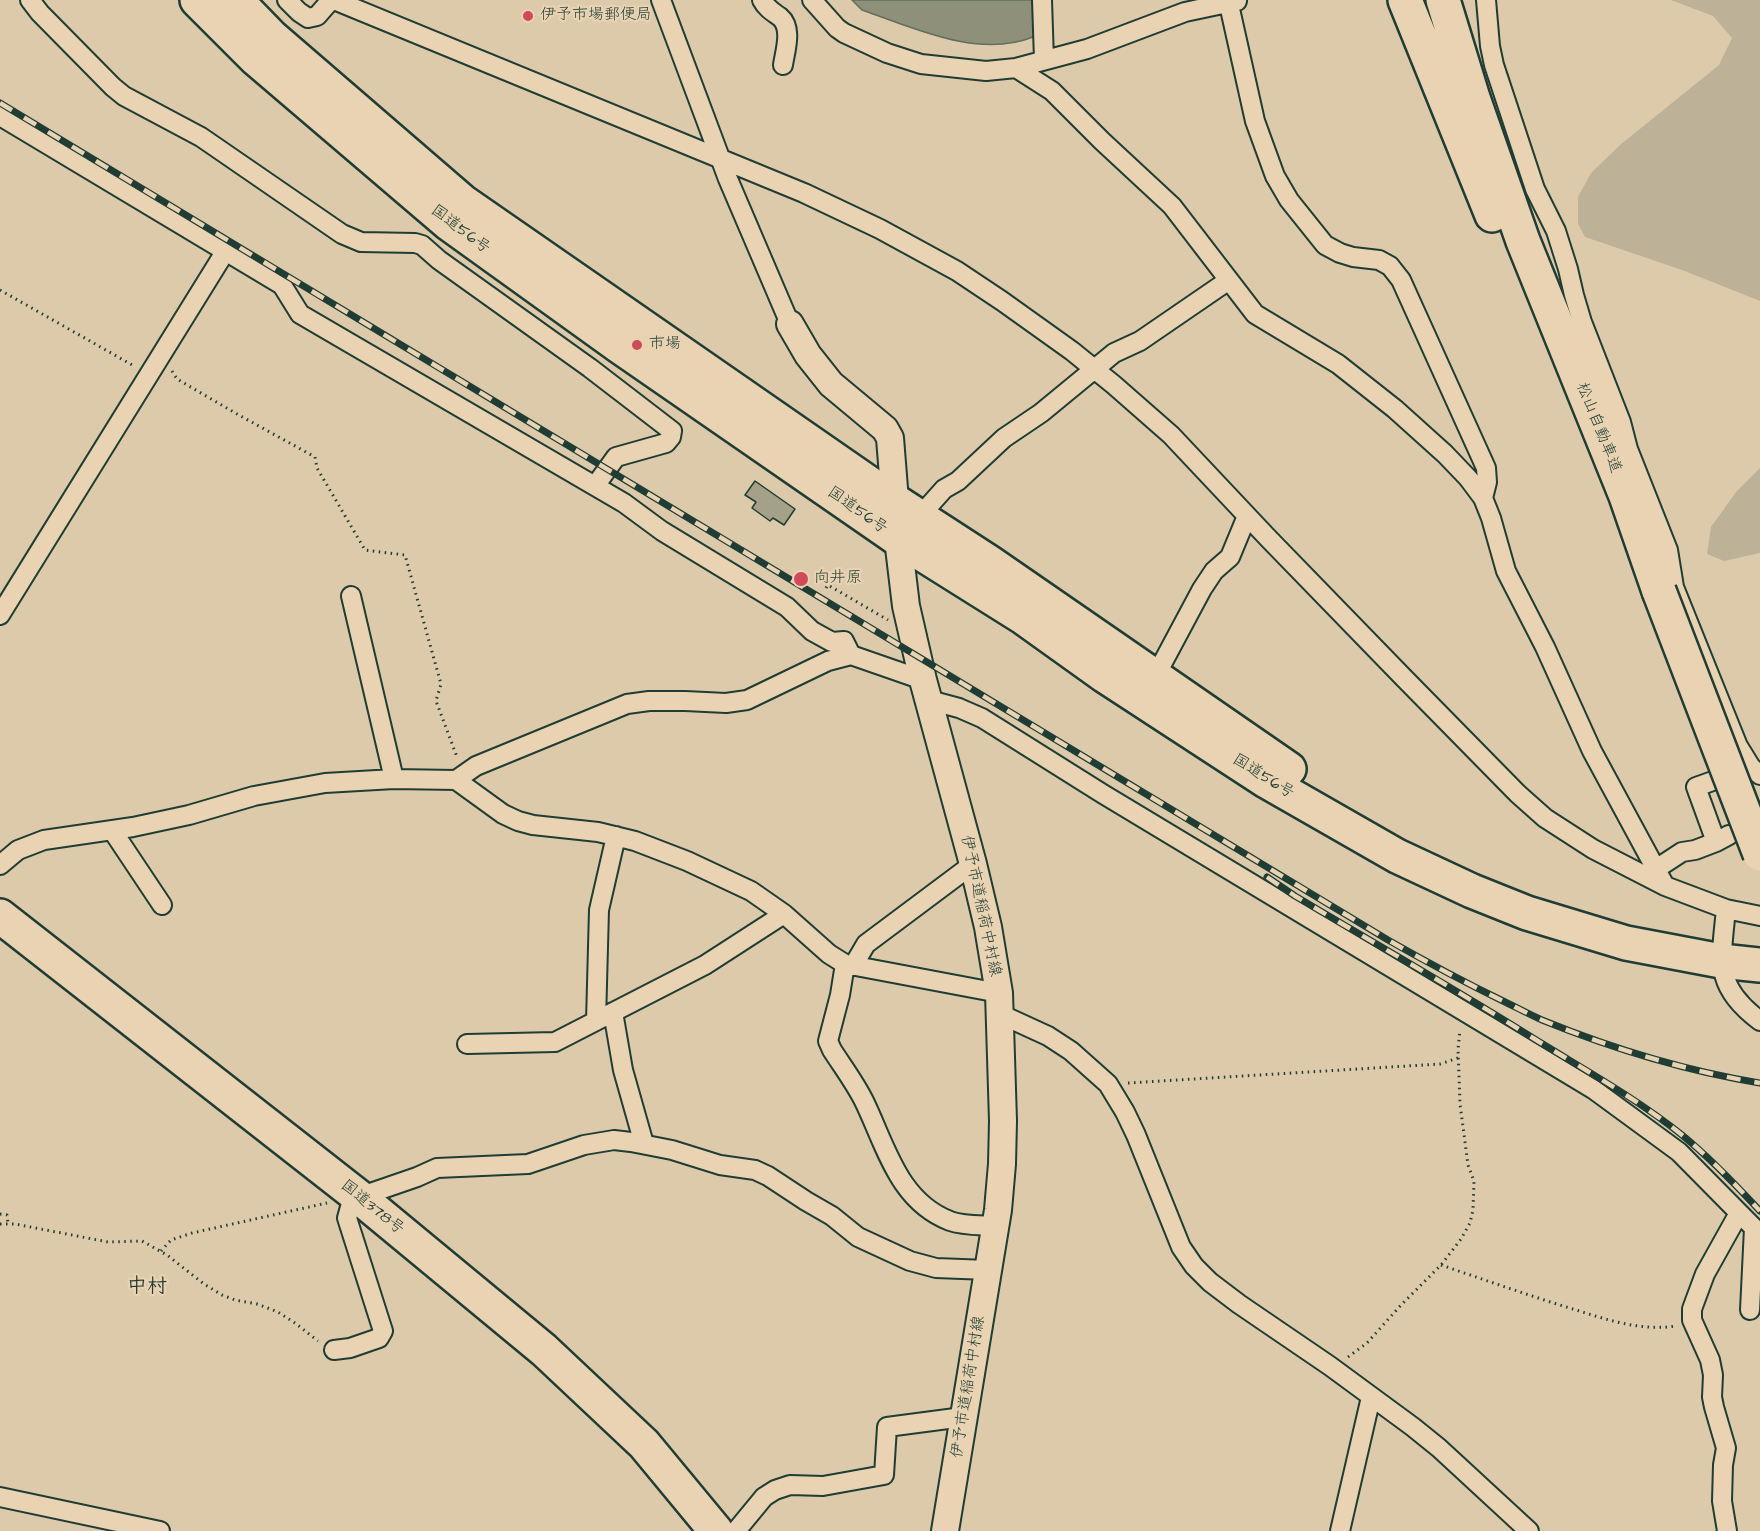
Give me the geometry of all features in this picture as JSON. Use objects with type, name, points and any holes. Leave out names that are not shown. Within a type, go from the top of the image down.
[{"type":"highway","name":"国道56号","points":[[197,0],[256,59],[448,223],[619,346],[904,519],[989,562],[1278,762],[1476,879],[1576,929]]},
{"type":"highway","name":"国道56号","points":[[236,0],[272,37],[462,201],[904,519],[1024,618],[1105,676],[1266,781],[1397,856],[1472,891],[1527,912],[1626,943],[1721,962],[1760,965]]},
{"type":"highway","points":[[1405,0],[1507,251],[1626,496]]},
{"type":"highway","name":"松山自動車道","points":[[1443,0],[1473,98],[1522,242],[1626,496],[1659,591],[1760,854]]},
{"type":"highway","name":"国道378号","points":[[0,916],[359,1197],[544,1350],[644,1444],[694,1518],[716,1531]]},
{"type":"street","points":[[30,0],[40,13],[124,96],[201,137],[352,240],[422,245],[439,260],[590,368],[672,431],[666,443],[616,457],[595,486]]},
{"type":"street","points":[[287,0],[308,18],[317,16],[332,0],[804,193],[957,271],[1072,351],[1171,435],[1456,732],[1545,818],[1593,849],[1665,886],[1726,909],[1760,916]]},
{"type":"street","points":[[661,0],[720,159],[790,324]]},
{"type":"street","points":[[762,0],[764,5],[783,19],[788,31],[783,65]]},
{"type":"street","points":[[812,0],[837,28],[886,53],[921,64],[986,71],[1016,68],[1087,49],[1163,19],[1231,1],[1255,121],[1275,176],[1289,200],[1325,245],[1353,257],[1379,260],[1390,266],[1401,280],[1486,468],[1487,482],[1483,498]]},
{"type":"street","points":[[1042,0],[1044,60]]},
{"type":"street","points":[[1163,19],[1172,0]]},
{"type":"street","points":[[1486,0],[1494,65],[1535,189],[1556,231],[1582,322],[1668,550],[1674,587],[1738,746],[1756,771],[1696,787],[1723,839],[1695,850],[1682,852],[1656,869]]},
{"type":"street","points":[[1016,68],[1052,91],[1172,206],[1255,314],[1338,364],[1395,409],[1468,478],[1483,498],[1506,571],[1545,647],[1592,751],[1665,886]]},
{"type":"street","points":[[0,116],[282,285],[300,314],[624,503],[662,531],[787,608],[812,631],[832,642],[844,641],[851,655],[982,718],[1103,794],[1593,1089],[1679,1152],[1757,1231],[1750,1310]]},
{"type":"street","points":[[0,615],[225,252]]},
{"type":"street","points":[[904,519],[958,481],[1004,438],[1041,413],[1114,353],[1140,341],[1229,280]]},
{"type":"street","name":"伊予市道稲荷中村線","points":[[790,324],[808,355],[831,384],[885,429],[891,438],[904,519],[906,606],[988,927],[1000,1004],[1002,1153],[998,1210],[945,1531]]},
{"type":"street","points":[[1155,677],[1202,589],[1214,571],[1230,557],[1247,516]]},
{"type":"street","points":[[351,596],[393,778]]},
{"type":"street","points":[[0,865],[18,850],[44,840],[189,815],[274,792],[325,783],[393,778],[459,777],[476,766],[627,704],[649,701],[726,703],[747,700],[828,661],[851,655]]},
{"type":"street","points":[[459,777],[503,814],[518,820],[533,825],[598,832],[635,841],[722,877],[752,891],[784,914],[829,954],[849,965],[1000,1004],[1071,1051],[1108,1084],[1132,1127],[1181,1247],[1194,1266],[1210,1282],[1239,1304],[1330,1366],[1413,1427],[1529,1531]]},
{"type":"street","points":[[112,830],[162,905]]},
{"type":"street","points":[[596,1021],[599,910],[616,836]]},
{"type":"street","points":[[973,864],[866,944],[849,965],[828,1041],[864,1100],[893,1167],[905,1187],[918,1201],[950,1221],[995,1226]]},
{"type":"street","points":[[1726,909],[1721,962],[1725,981],[1736,1000],[1760,1021]]},
{"type":"street","points":[[467,1044],[555,1042],[705,965],[784,914]]},
{"type":"street","points":[[613,1012],[623,1070],[644,1144]]},
{"type":"street","points":[[334,1350],[350,1348],[379,1338],[382,1331],[347,1218],[350,1207],[359,1197],[437,1168],[528,1164],[584,1145],[614,1140],[672,1150],[720,1165],[755,1170],[832,1216],[858,1237],[910,1261],[936,1268],[988,1270]]},
{"type":"street","points":[[1727,1531],[1722,1501],[1726,1448],[1712,1396],[1713,1375],[1710,1360],[1692,1320],[1692,1309],[1705,1274],[1739,1213]]},
{"type":"street","points":[[1340,1531],[1371,1397]]},
{"type":"street","points":[[736,1531],[764,1497],[775,1490],[790,1485],[823,1486],[884,1475],[887,1427],[963,1417]]},
{"type":"street","points":[[0,1497],[160,1531]]},
{"type":"path","points":[[0,290],[149,375]]},
{"type":"path","points":[[169,367],[177,379],[315,457],[317,468],[365,550],[405,555],[441,684],[436,701],[459,777]]},
{"type":"path","points":[[826,588],[828,585],[888,621]]},
{"type":"path","points":[[1330,1366],[1367,1343],[1441,1265],[1470,1223],[1474,1181],[1468,1165],[1460,1104],[1458,1058],[1463,1010]]},
{"type":"path","points":[[1108,1084],[1440,1064],[1458,1058]]},
{"type":"path","points":[[161,1251],[171,1240],[192,1233],[359,1197]]},
{"type":"path","points":[[0,1214],[8,1215],[8,1224]]},
{"type":"path","points":[[0,1224],[108,1242],[142,1241],[161,1251],[204,1284],[236,1300],[257,1304],[278,1312],[320,1343],[334,1350]]},
{"type":"path","points":[[1441,1265],[1616,1322],[1636,1326],[1672,1327],[1692,1320]]},
{"type":"shaded area","points":[[852,0],[1037,0],[1037,17],[1033,37],[1012,43],[990,45],[968,43],[924,32],[862,10]]},
{"type":"shaded area","points":[[1671,0],[1760,0],[1760,301],[1682,270],[1585,237],[1578,224],[1578,197],[1591,173],[1620,145],[1719,65],[1732,38],[1713,16]]},
{"type":"shaded area","points":[[1760,468],[1760,553],[1724,561],[1707,554],[1711,527],[1736,492]]},
{"type":"building","points":[[755,481],[795,509],[784,525],[773,518],[770,521],[752,508],[756,502],[745,495]]},
{"type":"railway","points":[[0,103],[1402,948],[1526,1013],[1568,1030],[1677,1065],[1760,1083]]},
{"type":"railway","points":[[1267,877],[1609,1084],[1646,1109],[1682,1135],[1732,1181],[1760,1211]]},
{"type":"place","name":"伊予市場郵便局","points":[[528,16]]},
{"type":"place","name":"市場","points":[[637,345]]},
{"type":"place","name":"向井原","points":[[801,579]]},
{"type":"district","name":"中村","points":[[147,1288]]}]
